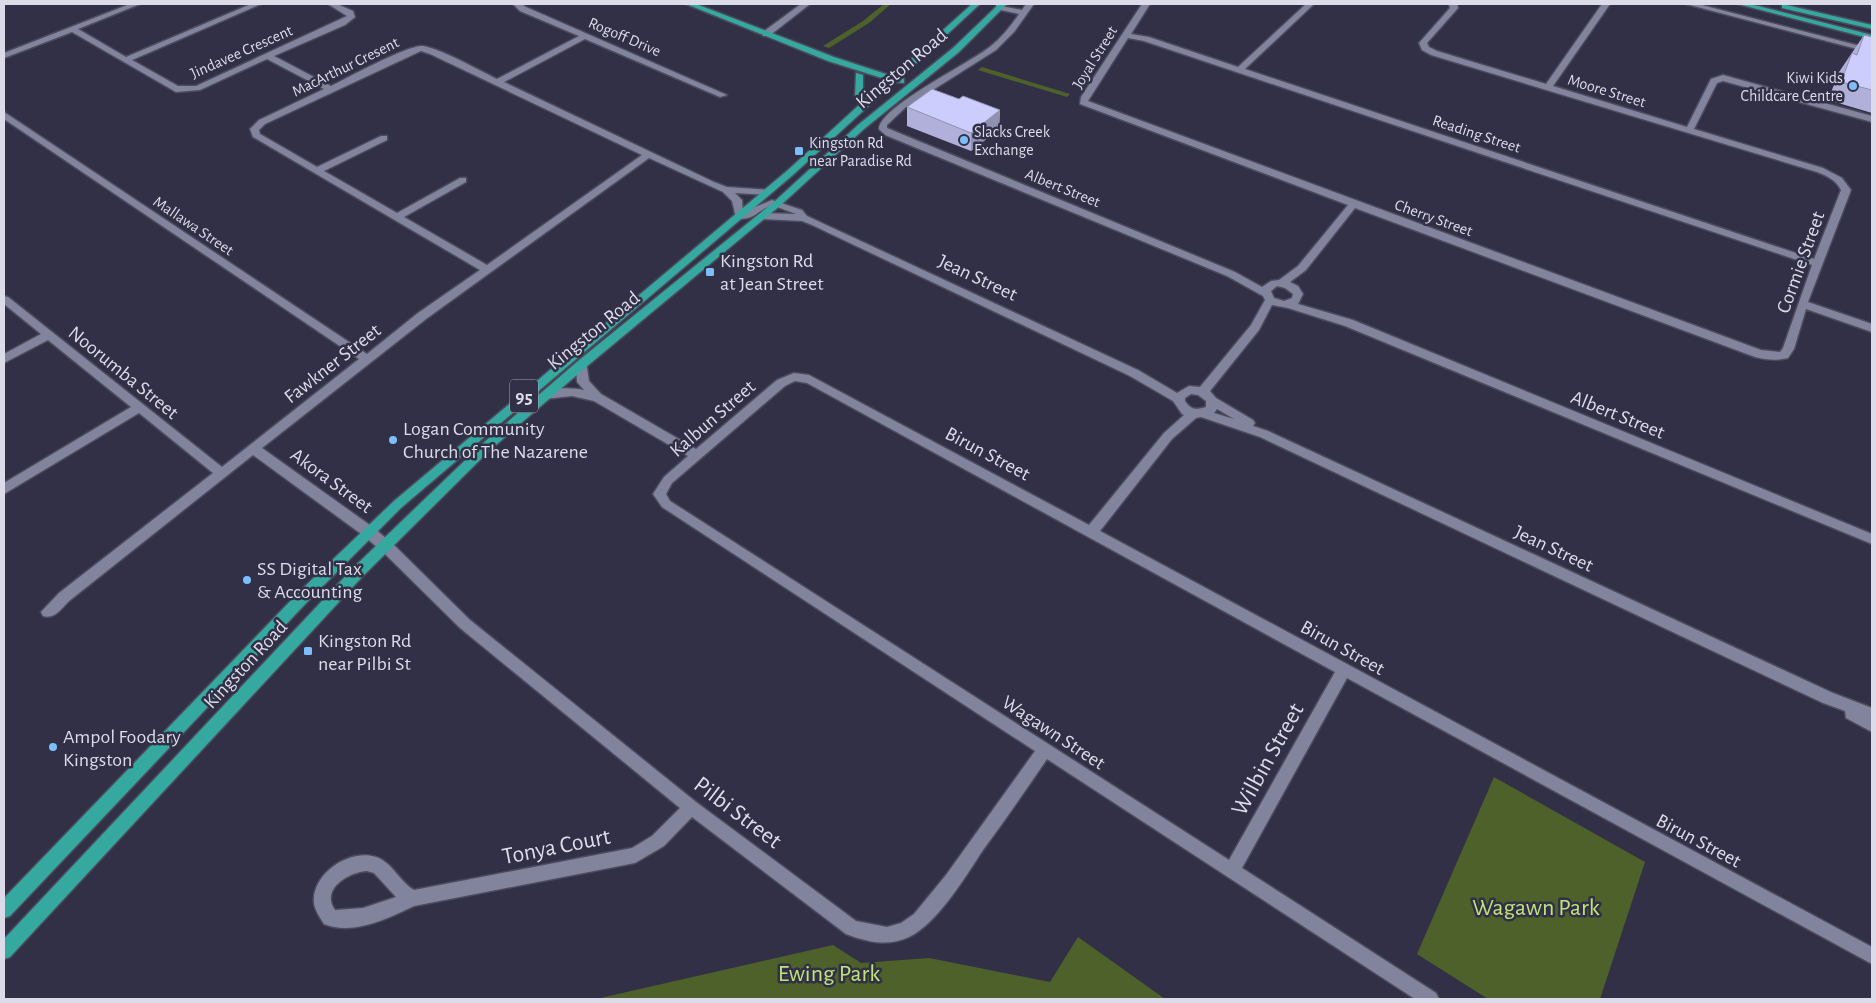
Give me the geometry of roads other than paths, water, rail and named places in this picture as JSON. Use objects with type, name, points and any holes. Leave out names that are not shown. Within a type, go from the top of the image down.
[{"type":"main road","points":[[690,4],[831,59],[838,66],[909,88]]},
{"type":"main road","name":"Kingston Road","points":[[4,910],[306,594],[369,532],[443,465],[767,192],[976,4]]},
{"type":"main road","points":[[1742,4],[1872,37]]},
{"type":"main road","points":[[1775,4],[1872,27]]},
{"type":"main road","name":"Kingston Road","points":[[4,951],[289,645],[385,545],[485,448],[582,364],[778,203],[861,128],[956,50],[1001,5]]},
{"type":"main road","points":[[858,71],[907,67]]},
{"type":"main road","points":[[858,71],[859,96],[864,106]]},
{"type":"street","points":[[4,56],[136,4]]},
{"type":"street","points":[[126,60],[257,4]]},
{"type":"street","name":"Jindavee Crescent","points":[[72,29],[176,89],[183,90],[197,88],[342,23],[350,17],[350,13],[332,4]]},
{"type":"street","name":"Rogoff Drive","points":[[517,4],[723,95]]},
{"type":"street","points":[[766,34],[806,4]]},
{"type":"street","points":[[1001,5],[1023,13],[1030,4]]},
{"type":"street","name":"Joyal Street","points":[[1083,102],[1084,97],[1146,4]]},
{"type":"street","points":[[1240,70],[1310,4]]},
{"type":"street","name":"Moore Street","points":[[1453,4],[1454,8],[1422,43],[1425,48],[1434,53],[1820,170],[1836,177]]},
{"type":"street","points":[[1548,88],[1606,4]]},
{"type":"street","points":[[1690,4],[1872,51]]},
{"type":"street","name":"Albert Street","points":[[1023,13],[993,49],[907,104],[886,121],[883,128],[888,132],[1231,274],[1276,295],[1349,322],[1872,539]]},
{"type":"street","name":"Reading Street","points":[[1126,35],[1146,39],[1240,70],[1817,263]]},
{"type":"street","points":[[498,82],[586,36]]},
{"type":"street","name":"MacArthur Cresent","points":[[486,269],[262,139],[256,135],[254,129],[262,122],[408,52],[421,48],[434,52],[726,190],[767,192]]},
{"type":"street","points":[[268,56],[331,89]]},
{"type":"street","points":[[1689,131],[1714,81],[1722,78],[1872,119]]},
{"type":"street","name":"Cherry Street","points":[[1083,102],[1110,114],[1759,354],[1776,357]]},
{"type":"street","name":"Mallawa Street","points":[[4,115],[367,359]]},
{"type":"street","points":[[317,171],[384,138]]},
{"type":"street","name":"Fawkner Street","points":[[48,612],[367,359],[486,269],[647,154]]},
{"type":"street","name":"Cormie Street","points":[[1776,357],[1784,355],[1788,349],[1802,304],[1846,190],[1836,177]]},
{"type":"street","points":[[397,217],[463,180]]},
{"type":"street","points":[[726,190],[737,200],[739,216],[752,214],[766,204],[778,203]]},
{"type":"street","name":"Jean Street","points":[[778,203],[799,212],[804,218]]},
{"type":"street","points":[[1091,532],[1168,436],[1189,405],[1192,390],[1203,392],[1255,327],[1276,295],[1302,268],[1354,204]]},
{"type":"street","name":"Jean Street","points":[[762,216],[804,218],[1134,372],[1189,405],[1264,434],[1828,698],[1872,714]]},
{"type":"street","points":[[1276,295],[1295,302],[1302,268]]},
{"type":"street","name":"Albert Street","points":[[1276,295],[1296,292],[1349,322]]},
{"type":"street","name":"Noorumba Street","points":[[4,299],[221,473]]},
{"type":"street","points":[[1802,304],[1872,328]]},
{"type":"street","points":[[4,359],[48,335]]},
{"type":"street","points":[[582,364],[583,382],[597,397],[697,455]]},
{"type":"street","name":"Kalbun Street","points":[[659,494],[668,480],[781,383],[794,377]]},
{"type":"street","name":"Birun Street","points":[[794,377],[809,379],[1872,956]]},
{"type":"street","points":[[545,395],[572,392],[597,397]]},
{"type":"street","name":"Jean Street","points":[[1203,392],[1212,401],[1264,434]]},
{"type":"street","points":[[1189,405],[1211,409],[1212,401]]},
{"type":"street","points":[[4,489],[139,408]]},
{"type":"street","name":"Akora Street","points":[[254,449],[385,545]]},
{"type":"street","name":"Wagawn Street","points":[[659,494],[666,504],[1430,999]]},
{"type":"street","name":"Pilbi Street","points":[[385,545],[465,624],[691,807],[852,928],[868,933],[887,935],[905,930],[920,920],[952,881],[1045,750]]},
{"type":"street","name":"Wilbin Street","points":[[1232,871],[1344,670]]},
{"type":"street","name":"Jean Street","points":[[1828,698],[1872,725]]},
{"type":"street","name":"Tonya Court","points":[[413,898],[400,890],[375,865],[361,862],[343,869],[330,881],[322,892],[322,906],[330,918],[352,920],[383,912],[413,898],[635,855],[658,841],[691,807]]},
{"type":"place","name":"Kiwi Kids Childcare Centre","points":[[1853,86]]},
{"type":"place","name":"Slacks Creek Exchange","points":[[964,140]]},
{"type":"place","name":"Kingston Rd near Paradise Rd","points":[[799,151]]},
{"type":"place","name":"Kingston Rd at Jean Street","points":[[710,272]]},
{"type":"place","name":"Logan Community Church of The Nazarene","points":[[393,440]]},
{"type":"place","name":"SS Digital Tax & Accounting","points":[[247,580]]},
{"type":"place","name":"Kingston Rd near Pilbi St","points":[[308,651]]},
{"type":"place","name":"Ampol Foodary Kingston","points":[[53,747]]},
{"type":"park label","name":"Wagawn Park","points":[[1536,907]]},
{"type":"park label","name":"Ewing Park","points":[[829,973]]}]
